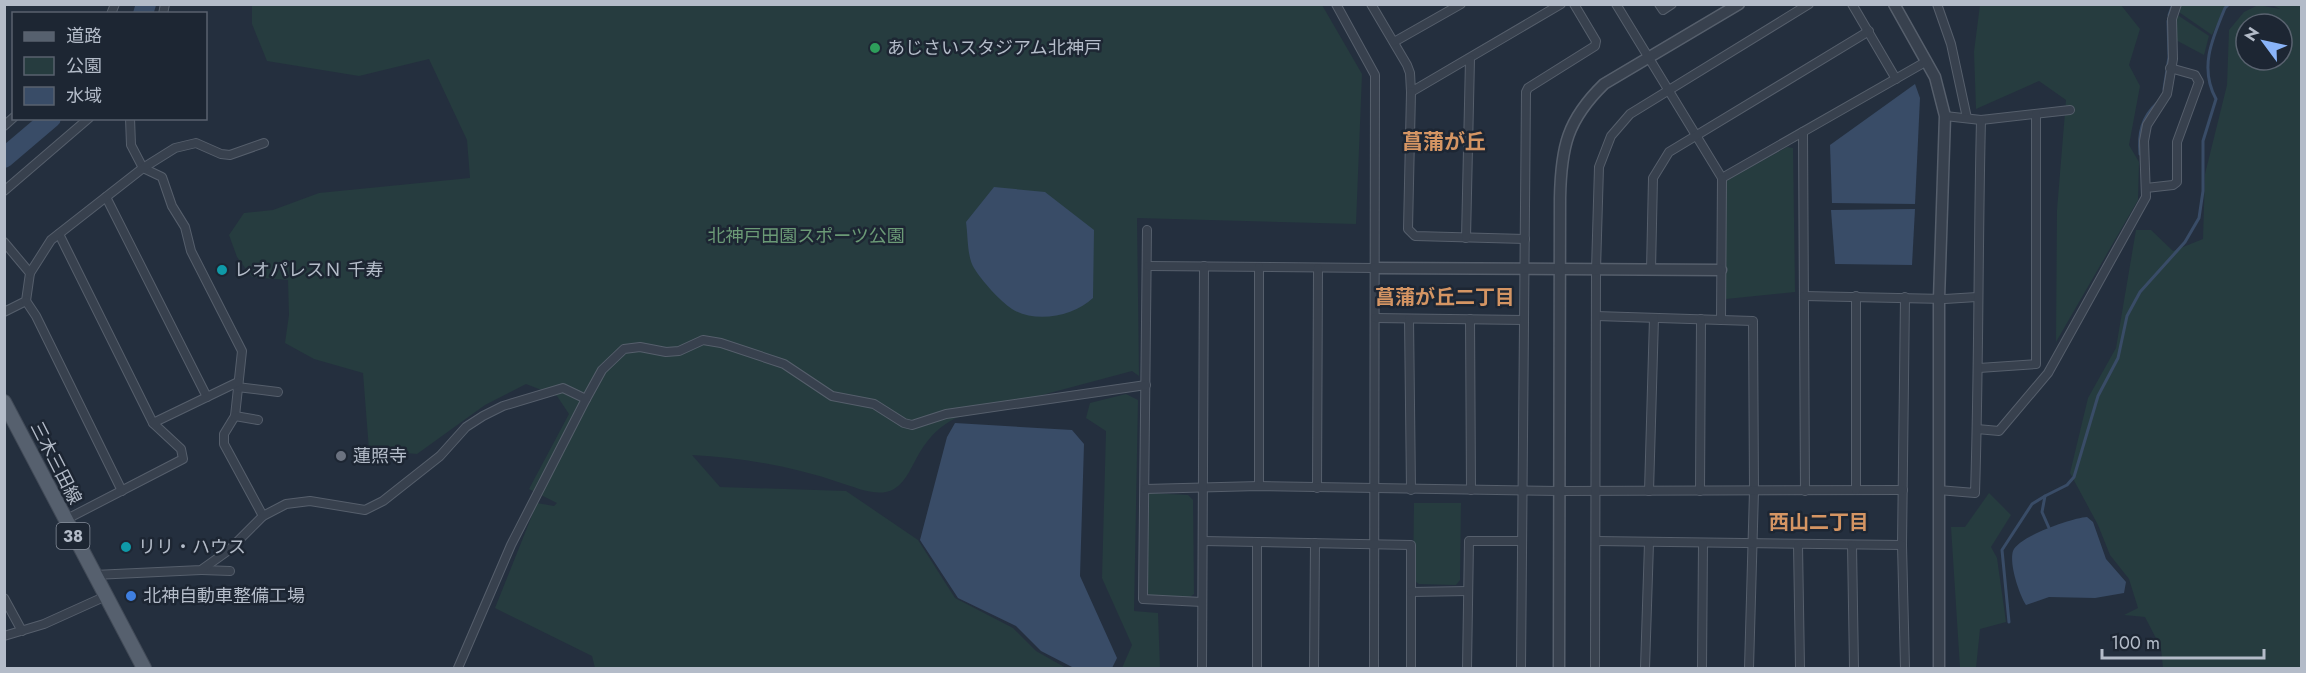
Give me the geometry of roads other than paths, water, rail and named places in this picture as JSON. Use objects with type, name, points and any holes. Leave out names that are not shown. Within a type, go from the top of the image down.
[{"type":"main road","name":"三木三田線","points":[[4,402],[144,669]]},
{"type":"street","points":[[1336,4],[1374,75],[1374,669]]},
{"type":"street","points":[[1371,4],[1410,73],[1408,230],[1415,236],[1525,239]]},
{"type":"street","points":[[1394,42],[1461,4]]},
{"type":"street","points":[[1411,92],[1561,4]]},
{"type":"street","points":[[1521,669],[1526,92],[1528,87],[1595,46],[1596,41],[1574,4]]},
{"type":"street","points":[[1616,4],[1722,178],[1720,320]]},
{"type":"street","points":[[1659,4],[1663,10],[1672,4]]},
{"type":"street","points":[[1559,669],[1561,164],[1566,140],[1575,118],[1586,102],[1604,84],[1739,4]]},
{"type":"street","points":[[1595,669],[1596,270],[1599,167],[1611,136],[1629,114],[1809,4]]},
{"type":"street","points":[[1852,4],[1896,79]]},
{"type":"street","points":[[1894,4],[1928,61],[1935,77],[1945,116],[1939,299],[1939,669]]},
{"type":"street","points":[[1937,4],[1951,44],[1967,118]]},
{"type":"street","points":[[1977,429],[1999,431],[2048,373],[2141,208],[2146,197],[2144,141],[2147,125],[2167,94],[2172,19],[2177,4]]},
{"type":"street","points":[[1652,270],[1653,178],[1669,152],[1694,134],[1869,32]]},
{"type":"street","points":[[1466,238],[1470,58]]},
{"type":"street","points":[[1722,178],[1928,61]]},
{"type":"street","points":[[2146,188],[2173,185],[2177,182],[2177,142],[2199,82],[2195,75],[2170,68]]},
{"type":"street","points":[[1945,116],[1981,120],[2070,110]]},
{"type":"street","points":[[1979,368],[2036,364],[2036,114]]},
{"type":"street","points":[[4,191],[87,120]]},
{"type":"street","points":[[130,120],[131,145],[143,168],[162,177],[172,206],[185,227],[191,251],[242,351],[235,416],[224,434],[224,444],[262,516]]},
{"type":"street","points":[[1938,490],[1975,493],[1979,368],[1977,297],[1981,120]]},
{"type":"street","points":[[1803,132],[1805,491]]},
{"type":"street","points":[[122,491],[36,316],[26,301],[30,273],[51,240],[143,168],[186,143],[196,143],[221,154],[230,154],[264,143]]},
{"type":"street","points":[[106,197],[207,397]]},
{"type":"street","points":[[1147,230],[1143,599],[1202,602]]},
{"type":"street","points":[[59,234],[153,423],[181,449],[183,459],[65,520]]},
{"type":"street","points":[[4,242],[30,273]]},
{"type":"street","points":[[1148,266],[1721,270]]},
{"type":"street","points":[[1202,669],[1204,266]]},
{"type":"street","points":[[1258,267],[1259,486]]},
{"type":"street","points":[[1317,488],[1318,268]]},
{"type":"street","points":[[1804,296],[1939,299],[1977,297]]},
{"type":"street","points":[[1856,296],[1856,490]]},
{"type":"street","points":[[1905,297],[1902,544],[1905,669]]},
{"type":"street","points":[[4,312],[26,301]]},
{"type":"street","points":[[1596,316],[1753,321],[1754,491],[1749,669]]},
{"type":"street","points":[[1375,318],[1524,320]]},
{"type":"street","points":[[1649,491],[1654,318]]},
{"type":"street","points":[[1409,319],[1411,490]]},
{"type":"street","points":[[1470,319],[1472,490]]},
{"type":"street","points":[[1700,491],[1701,319]]},
{"type":"street","points":[[458,669],[511,545],[586,399],[602,370],[624,349],[632,347],[655,352],[679,351],[704,340],[721,343],[784,364],[832,396],[874,404],[904,423],[912,425],[945,414],[1146,385]]},
{"type":"street","points":[[153,423],[237,384],[278,392]]},
{"type":"street","points":[[201,570],[229,550],[262,516],[286,504],[310,501],[365,510],[383,501],[440,456],[466,427],[503,406],[563,388],[586,399]]},
{"type":"street","points":[[235,416],[258,420]]},
{"type":"street","points":[[1145,489],[1259,486],[1374,490],[1523,491],[1903,490]]},
{"type":"street","points":[[1467,669],[1469,540],[1522,541]]},
{"type":"street","points":[[1203,541],[1411,544],[1411,669]]},
{"type":"street","points":[[1257,542],[1257,669]]},
{"type":"street","points":[[1596,542],[1902,544]]},
{"type":"street","points":[[1314,669],[1315,543]]},
{"type":"street","points":[[1645,669],[1649,543]]},
{"type":"street","points":[[1702,669],[1703,544]]},
{"type":"street","points":[[1851,544],[1854,669]]},
{"type":"street","points":[[1798,545],[1800,669]]},
{"type":"street","points":[[94,574],[230,571]]},
{"type":"street","points":[[1411,592],[1467,591]]},
{"type":"street","points":[[4,636],[44,624],[106,596]]},
{"type":"street","points":[[4,598],[22,631]]},
{"type":"water","points":[[1915,84],[1920,98],[1915,204],[1832,203],[1830,145]]},
{"type":"water","points":[[994,187],[1045,192],[1094,230],[1093,298],[1076,309],[1043,317],[1022,314],[1012,309],[991,290],[972,263],[966,222]]},
{"type":"water","points":[[1915,209],[1912,265],[1835,264],[1831,210]]},
{"type":"water","points":[[955,423],[1072,430],[1084,444],[1080,576],[1117,658],[1112,668],[1072,667],[1041,651],[1016,626],[958,598],[920,540],[947,437]]},
{"type":"water","points":[[2087,517],[2093,522],[2106,559],[2126,582],[2124,593],[2095,598],[2049,597],[2026,605],[2015,579],[2012,563],[2013,551],[2034,534]]},
{"type":"waterway","points":[[144,12],[146,4]]},
{"type":"waterway","points":[[2169,15],[2173,4]]},
{"type":"waterway","points":[[2049,528],[2042,512],[2045,496],[2067,485],[2074,477],[2098,396],[2118,358],[2127,316],[2140,292],[2185,242],[2199,218],[2203,191],[2203,141],[2216,99],[2208,76],[2209,54],[2220,20],[2229,4]]},
{"type":"waterway","points":[[2164,89],[2169,57],[2168,21]]},
{"type":"waterway","points":[[2140,154],[2142,126],[2157,103]]},
{"type":"waterway","points":[[4,158],[49,120]]},
{"type":"waterway","points":[[2009,622],[2002,550],[2032,504],[2045,496]]},
{"type":"place","name":"あじさいスタジアム北神戸","points":[[875,48]]},
{"type":"place","name":"レオパレスＮ 千寿","points":[[222,270]]},
{"type":"place","name":"蓮照寺","points":[[341,456]]},
{"type":"place","name":"リリ・ハウス","points":[[126,547]]},
{"type":"place","name":"北神自動車整備工場","points":[[131,596]]},
{"type":"district","name":"菖蒲が丘","points":[[1444,142]]},
{"type":"district","name":"菖蒲が丘二丁目","points":[[1445,297]]},
{"type":"district","name":"西山二丁目","points":[[1819,522]]},
{"type":"park label","name":"北神戸田園スポーツ公園","points":[[806,236]]}]
